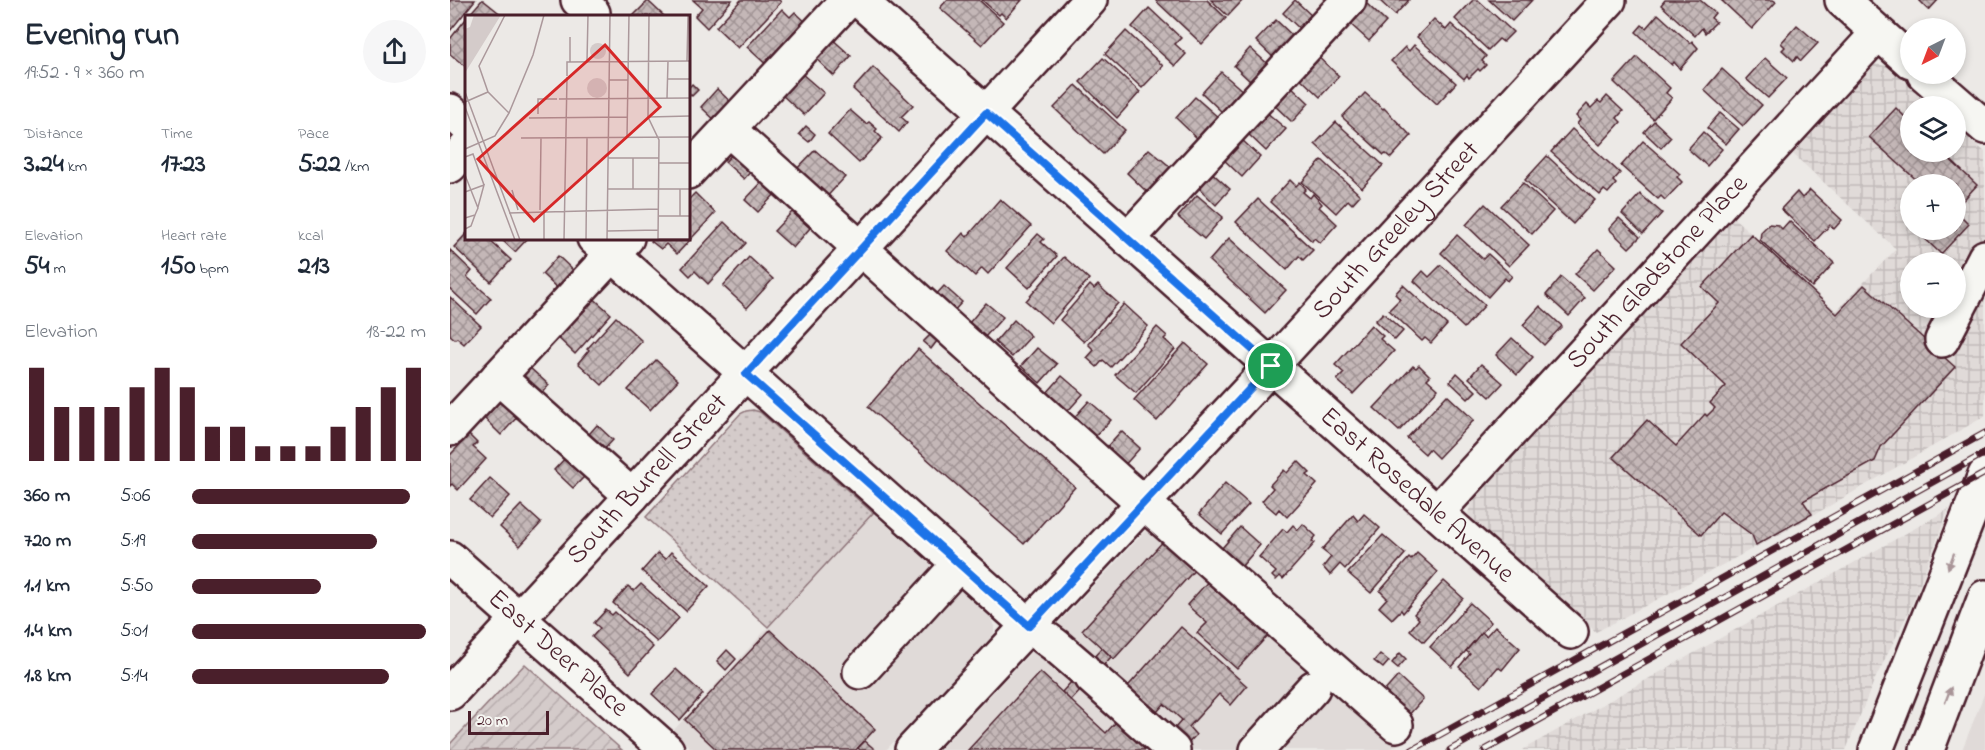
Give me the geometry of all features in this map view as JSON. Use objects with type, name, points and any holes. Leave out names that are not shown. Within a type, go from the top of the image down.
[{"type":"street","points":[[690,170],[848,0]]},
{"type":"street","name":"East Rosedale Avenue","points":[[859,0],[1571,632]]},
{"type":"street","name":"South Burrell Street","points":[[450,693],[1090,0]]},
{"type":"street","points":[[1128,239],[1349,0]]},
{"type":"street","name":"South Greeley Street","points":[[912,750],[1609,0]]},
{"type":"street","points":[[1852,3],[1878,33],[1900,52]]},
{"type":"street","name":"South Gladstone Place","points":[[1436,513],[1878,33]]},
{"type":"street","points":[[1935,84],[1985,128]]},
{"type":"street","points":[[450,111],[465,124]]},
{"type":"street","points":[[728,129],[1144,503],[1396,725]]},
{"type":"street","points":[[450,166],[465,149]]},
{"type":"street","points":[[450,429],[498,377],[611,244],[746,374],[1029,626],[1055,645],[1173,750]]},
{"type":"street","points":[[1942,340],[1985,257]]},
{"type":"street","points":[[498,377],[632,496]]},
{"type":"street","points":[[1876,750],[1985,475]]},
{"type":"street","name":"East Deer Place","points":[[450,558],[663,749]]},
{"type":"street","points":[[860,672],[959,564]]},
{"type":"street","points":[[1928,750],[1985,597]]},
{"type":"street","points":[[1257,750],[1313,688]]},
{"type":"shaded area","points":[[1875,64],[1887,66],[1900,77],[1900,84],[1908,84],[1922,96],[1900,96],[1900,162],[1966,162],[1966,136],[1985,152],[1985,416],[1786,531],[1596,632],[1472,520],[1468,513],[1472,501],[1733,217],[1836,311],[1896,249],[1793,154]]},
{"type":"shaded area","points":[[753,410],[760,412],[873,513],[768,627],[646,517],[740,414]]},
{"type":"shaded area","points":[[1949,509],[1909,611],[1874,681],[1846,750],[1522,750]]},
{"type":"shaded area","points":[[873,513],[990,617],[994,625],[994,632],[990,639],[886,750],[693,750],[672,732]]},
{"type":"shaded area","points":[[1151,525],[1158,527],[1401,743],[1388,750],[939,750]]},
{"type":"shaded area","points":[[525,664],[622,750],[450,750],[450,744]]},
{"type":"shaded area","points":[[1985,692],[1985,750],[1962,750]]},
{"type":"building","points":[[450,0],[475,0],[450,31]]},
{"type":"building","points":[[483,0],[502,15],[469,15]]},
{"type":"building","points":[[693,0],[732,0],[707,28],[695,16],[702,8]]},
{"type":"building","points":[[741,0],[779,0],[781,2],[738,48],[716,27]]},
{"type":"building","points":[[947,0],[979,0],[1003,22],[982,45],[940,8]]},
{"type":"building","points":[[982,0],[1022,0],[1006,18]]},
{"type":"building","points":[[1157,0],[1207,0],[1226,18],[1202,44]]},
{"type":"building","points":[[1211,0],[1243,0],[1228,16]]},
{"type":"building","points":[[1295,0],[1314,18],[1302,31],[1283,13]]},
{"type":"building","points":[[1379,0],[1409,0],[1395,15]]},
{"type":"building","points":[[1473,0],[1478,0],[1513,32],[1503,42],[1499,39],[1488,50],[1455,19]]},
{"type":"building","points":[[1489,0],[1532,0],[1512,21]]},
{"type":"building","points":[[1665,0],[1700,0],[1715,13],[1711,18],[1716,22],[1705,33],[1702,28],[1695,36],[1661,5]]},
{"type":"building","points":[[1721,0],[1773,0],[1776,2],[1752,29]]},
{"type":"building","points":[[1919,0],[1938,0],[1929,10]]},
{"type":"building","points":[[648,1],[663,15],[634,15]]},
{"type":"building","points":[[1365,2],[1386,22],[1369,41],[1347,21]]},
{"type":"building","points":[[1149,8],[1181,38],[1175,44],[1186,54],[1175,66],[1132,27]]},
{"type":"building","points":[[782,9],[790,17],[795,12],[810,26],[771,69],[747,47]]},
{"type":"building","points":[[1658,14],[1698,48],[1680,69],[1674,62],[1672,65],[1636,32],[1642,25],[1646,28]]},
{"type":"building","points":[[1434,19],[1446,30],[1451,24],[1486,56],[1482,61],[1486,65],[1480,71],[1478,69],[1469,78],[1467,75],[1464,79],[1417,37]]},
{"type":"building","points":[[465,20],[465,66],[450,54],[450,39]]},
{"type":"building","points":[[1276,20],[1296,39],[1276,60],[1256,41]]},
{"type":"building","points":[[1797,25],[1818,43],[1801,61],[1797,57],[1794,61],[1782,50],[1785,47],[1781,43]]},
{"type":"building","points":[[1126,31],[1163,66],[1142,88],[1105,54]]},
{"type":"building","points":[[829,36],[851,56],[834,76],[812,55]]},
{"type":"building","points":[[1414,45],[1456,83],[1437,104],[1391,61],[1405,47],[1409,51]]},
{"type":"building","points":[[1250,48],[1270,66],[1253,84],[1234,66]]},
{"type":"building","points":[[1317,56],[1339,76],[1320,97],[1298,76]]},
{"type":"building","points":[[1637,57],[1670,88],[1666,93],[1672,98],[1653,119],[1614,82]]},
{"type":"building","points":[[1103,58],[1140,92],[1117,118],[1080,82]]},
{"type":"building","points":[[1765,58],[1787,78],[1768,98],[1746,79]]},
{"type":"building","points":[[873,67],[913,105],[901,117],[907,122],[899,132],[853,89]]},
{"type":"building","points":[[1722,69],[1762,105],[1743,126],[1704,90]]},
{"type":"building","points":[[1221,72],[1244,92],[1224,114],[1202,93]]},
{"type":"building","points":[[801,73],[824,93],[804,115],[782,95]]},
{"type":"building","points":[[692,84],[698,90],[692,96],[690,94]]},
{"type":"building","points":[[1076,85],[1125,130],[1103,154],[1054,108]]},
{"type":"building","points":[[1290,85],[1309,103],[1292,122],[1273,104]]},
{"type":"building","points":[[717,89],[736,107],[720,125],[701,107]]},
{"type":"building","points":[[1365,93],[1384,108],[1411,136],[1391,158],[1384,155],[1342,117]]},
{"type":"building","points":[[1607,96],[1623,111],[1617,118],[1621,122],[1600,145],[1577,124],[1580,120],[1576,116],[1587,104],[1591,108],[1598,101],[1601,103]]},
{"type":"building","points":[[1195,97],[1219,118],[1199,140],[1176,118]]},
{"type":"building","points":[[1896,108],[1900,112],[1900,162],[1953,162],[1965,174],[1910,174],[1869,137]]},
{"type":"building","points":[[850,110],[866,124],[869,122],[877,129],[875,131],[882,138],[859,163],[828,134]]},
{"type":"building","points":[[1265,111],[1286,129],[1266,151],[1246,132]]},
{"type":"building","points":[[1720,113],[1739,129],[1726,144],[1707,128]]},
{"type":"building","points":[[1654,121],[1671,137],[1661,148],[1644,132]]},
{"type":"building","points":[[1336,122],[1383,165],[1362,188],[1315,144]]},
{"type":"building","points":[[806,126],[815,134],[809,142],[799,134]]},
{"type":"building","points":[[1572,129],[1620,173],[1613,181],[1616,184],[1608,193],[1604,190],[1600,195],[1551,152]]},
{"type":"building","points":[[1703,132],[1722,149],[1707,166],[1688,149]]},
{"type":"building","points":[[1240,138],[1260,157],[1242,177],[1221,157]]},
{"type":"building","points":[[1643,141],[1680,174],[1677,177],[1682,182],[1665,200],[1661,196],[1658,199],[1621,166]]},
{"type":"building","points":[[1149,149],[1173,169],[1149,194],[1127,173]]},
{"type":"building","points":[[815,150],[845,177],[822,202],[792,174]]},
{"type":"building","points":[[734,152],[753,169],[744,179],[725,162]]},
{"type":"building","points":[[1547,156],[1595,200],[1573,224],[1525,180]]},
{"type":"building","points":[[1322,160],[1360,195],[1352,204],[1348,200],[1336,213],[1302,182]]},
{"type":"building","points":[[1209,170],[1230,189],[1216,205],[1196,185]]},
{"type":"building","points":[[1966,175],[1977,185],[1966,197]]},
{"type":"building","points":[[1290,180],[1296,186],[1300,182],[1306,189],[1303,192],[1310,198],[1313,194],[1322,204],[1319,207],[1337,224],[1320,243],[1314,238],[1312,241],[1270,202]]},
{"type":"building","points":[[762,182],[775,194],[758,212],[745,200]]},
{"type":"building","points":[[1523,183],[1553,211],[1532,234],[1501,206]]},
{"type":"building","points":[[1810,190],[1842,220],[1834,229],[1830,225],[1815,241],[1781,209],[1797,192],[1802,198]]},
{"type":"building","points":[[695,193],[715,213],[690,240],[690,198]]},
{"type":"building","points":[[1640,194],[1662,213],[1643,234],[1622,214]]},
{"type":"building","points":[[1197,195],[1223,217],[1204,239],[1178,217]]},
{"type":"building","points":[[1000,199],[1031,226],[988,274],[982,268],[975,276],[947,251],[963,233],[967,237]]},
{"type":"building","points":[[1258,199],[1313,250],[1303,260],[1299,256],[1287,270],[1236,222]]},
{"type":"building","points":[[1485,204],[1529,245],[1509,266],[1466,225]]},
{"type":"building","points":[[792,212],[810,228],[793,248],[774,231]]},
{"type":"building","points":[[1619,218],[1640,237],[1629,248],[1609,229]]},
{"type":"building","points":[[1789,221],[1834,263],[1812,287],[1760,240],[1761,232],[1769,224],[1778,225],[1782,229]]},
{"type":"building","points":[[724,222],[746,243],[708,284],[695,271],[690,276],[682,268]]},
{"type":"building","points":[[1038,234],[1044,239],[1041,242],[1057,256],[1029,288],[1007,268]]},
{"type":"building","points":[[1751,234],[1837,314],[1864,285],[1955,367],[1881,447],[1875,461],[1803,501],[1812,514],[1756,545],[1752,535],[1721,512],[1701,535],[1613,457],[1647,420],[1676,446],[1705,414],[1707,416],[1715,408],[1710,403],[1726,386],[1681,343],[1719,303],[1702,287]]},
{"type":"building","points":[[465,235],[465,240],[489,240],[511,260],[491,282],[454,247]]},
{"type":"building","points":[[1457,235],[1483,259],[1488,254],[1512,276],[1508,281],[1505,278],[1488,297],[1441,253]]},
{"type":"building","points":[[1229,238],[1286,290],[1265,313],[1209,261]]},
{"type":"building","points":[[502,240],[526,240],[515,252]]},
{"type":"building","points":[[690,240],[677,254],[666,244],[661,249],[651,241]]},
{"type":"building","points":[[1926,240],[1954,240],[1943,252],[1939,252]]},
{"type":"building","points":[[1598,249],[1616,266],[1593,290],[1575,274]]},
{"type":"building","points":[[450,250],[472,271],[467,277],[491,298],[477,314],[450,289]]},
{"type":"building","points":[[558,256],[576,273],[559,290],[542,274]]},
{"type":"building","points":[[749,257],[773,279],[747,308],[723,286]]},
{"type":"building","points":[[1064,257],[1089,279],[1051,323],[1026,301]]},
{"type":"building","points":[[1441,265],[1485,305],[1464,328],[1414,281],[1423,271],[1429,277]]},
{"type":"building","points":[[1561,277],[1585,298],[1569,316],[1546,295]]},
{"type":"building","points":[[1090,285],[1094,289],[1098,285],[1118,303],[1084,342],[1060,320]]},
{"type":"building","points":[[1403,285],[1447,325],[1431,343],[1425,338],[1422,341],[1389,310],[1400,299],[1395,294]]},
{"type":"building","points":[[944,286],[962,302],[950,315],[932,299]]},
{"type":"building","points":[[589,294],[611,314],[575,354],[553,333]]},
{"type":"building","points":[[450,297],[481,326],[464,344],[450,335]]},
{"type":"building","points":[[986,303],[1003,317],[985,337],[969,323]]},
{"type":"building","points":[[1124,304],[1148,326],[1111,367],[1103,360],[1097,367],[1087,358],[1094,350],[1088,344]]},
{"type":"building","points":[[1540,306],[1562,326],[1544,345],[1523,325]]},
{"type":"building","points":[[1383,313],[1403,331],[1395,340],[1375,321]]},
{"type":"building","points":[[616,317],[642,341],[602,385],[578,363],[589,350],[587,349]]},
{"type":"building","points":[[1014,320],[1031,336],[1012,357],[995,342]]},
{"type":"building","points":[[1371,325],[1383,336],[1380,339],[1394,351],[1353,394],[1337,380],[1344,373],[1335,365]]},
{"type":"building","points":[[1157,327],[1167,336],[1164,339],[1175,349],[1136,393],[1115,375]]},
{"type":"building","points":[[930,335],[937,341],[931,349],[923,342]]},
{"type":"building","points":[[1512,338],[1533,357],[1517,375],[1496,355]]},
{"type":"building","points":[[1185,343],[1208,364],[1157,421],[1134,400]]},
{"type":"building","points":[[1037,348],[1057,364],[1040,383],[1021,366]]},
{"type":"building","points":[[918,349],[1075,487],[1024,544],[868,407]]},
{"type":"building","points":[[656,360],[678,380],[650,410],[628,390]]},
{"type":"building","points":[[1481,364],[1503,383],[1490,397],[1469,378]]},
{"type":"building","points":[[1419,365],[1430,376],[1427,379],[1438,389],[1399,431],[1374,408],[1413,366],[1416,368]]},
{"type":"building","points":[[529,367],[549,385],[536,399],[516,381]]},
{"type":"building","points":[[1457,373],[1476,391],[1468,399],[1450,382]]},
{"type":"building","points":[[1062,376],[1083,394],[1067,412],[1046,394]]},
{"type":"building","points":[[1447,395],[1474,420],[1438,458],[1429,449],[1425,454],[1407,438]]},
{"type":"building","points":[[500,400],[518,416],[501,435],[484,418]]},
{"type":"building","points":[[1089,401],[1111,420],[1092,440],[1071,421]]},
{"type":"building","points":[[597,425],[613,440],[599,455],[583,441]]},
{"type":"building","points":[[1121,431],[1140,448],[1122,468],[1103,451]]},
{"type":"building","points":[[469,435],[477,443],[473,447],[486,459],[458,490],[452,484],[450,486],[450,455]]},
{"type":"building","points":[[568,455],[588,473],[573,488],[554,470]]},
{"type":"building","points":[[1298,461],[1310,473],[1307,475],[1317,484],[1287,517],[1279,509],[1276,513],[1262,501],[1273,488],[1270,485],[1284,470],[1287,473]]},
{"type":"building","points":[[490,478],[510,496],[490,518],[470,500]]},
{"type":"building","points":[[1225,483],[1249,504],[1222,534],[1199,514]]},
{"type":"building","points":[[521,505],[541,523],[520,546],[500,527]]},
{"type":"building","points":[[1364,514],[1380,528],[1345,569],[1340,564],[1330,575],[1323,567],[1331,557],[1322,550],[1353,515],[1358,521]]},
{"type":"building","points":[[1303,524],[1316,536],[1312,541],[1315,543],[1283,579],[1280,576],[1276,580],[1272,576],[1276,572],[1259,557],[1283,529],[1287,532],[1293,525],[1298,530]]},
{"type":"building","points":[[1240,527],[1260,545],[1242,566],[1222,548]]},
{"type":"building","points":[[1383,535],[1405,554],[1371,593],[1348,573]]},
{"type":"building","points":[[1168,536],[1199,565],[1114,659],[1082,630]]},
{"type":"building","points":[[671,552],[709,586],[686,611],[642,571],[658,553],[665,559]]},
{"type":"building","points":[[1417,553],[1438,572],[1403,613],[1401,610],[1392,619],[1379,607],[1387,598],[1380,591],[1409,558],[1411,560]]},
{"type":"building","points":[[1212,577],[1272,631],[1237,669],[1197,633],[1207,623],[1187,605]]},
{"type":"building","points":[[1444,581],[1463,598],[1424,642],[1410,630],[1419,619],[1414,614]]},
{"type":"building","points":[[641,584],[679,618],[657,642],[613,603],[628,586],[634,591]]},
{"type":"building","points":[[1470,603],[1491,622],[1452,667],[1430,647]]},
{"type":"building","points":[[606,610],[612,615],[615,612],[653,647],[630,673],[592,637],[600,628],[594,623]]},
{"type":"building","points":[[1495,626],[1520,648],[1502,670],[1498,667],[1481,687],[1459,667],[1470,654],[1466,651],[1482,632],[1486,636]]},
{"type":"building","points":[[1181,627],[1247,686],[1231,705],[1219,694],[1189,727],[1196,735],[1183,749],[1168,736],[1182,720],[1164,704],[1150,720],[1121,694]]},
{"type":"building","points":[[770,630],[875,729],[856,750],[717,750],[685,720]]},
{"type":"building","points":[[1102,648],[1111,657],[1071,701],[1062,692]]},
{"type":"building","points":[[727,650],[736,659],[726,670],[717,661]]},
{"type":"building","points":[[1400,653],[1406,659],[1398,668],[1392,663]]},
{"type":"building","points":[[1380,654],[1389,661],[1383,668],[1374,661]]},
{"type":"building","points":[[676,669],[703,694],[680,720],[652,694]]},
{"type":"building","points":[[1040,672],[1106,733],[1124,713],[1165,750],[968,750]]},
{"type":"building","points":[[1398,676],[1423,699],[1407,717],[1382,694]]},
{"type":"building","points":[[865,741],[875,750],[860,750],[858,748]]},
{"type":"railway","points":[[1412,750],[1985,433]]},
{"type":"railway","points":[[1450,750],[1985,453]]},
{"type":"railway","points":[[1485,750],[1985,473]]},
{"type":"route","points":[[986,113],[1271,366],[1029,626],[746,374],[986,113]]}]
